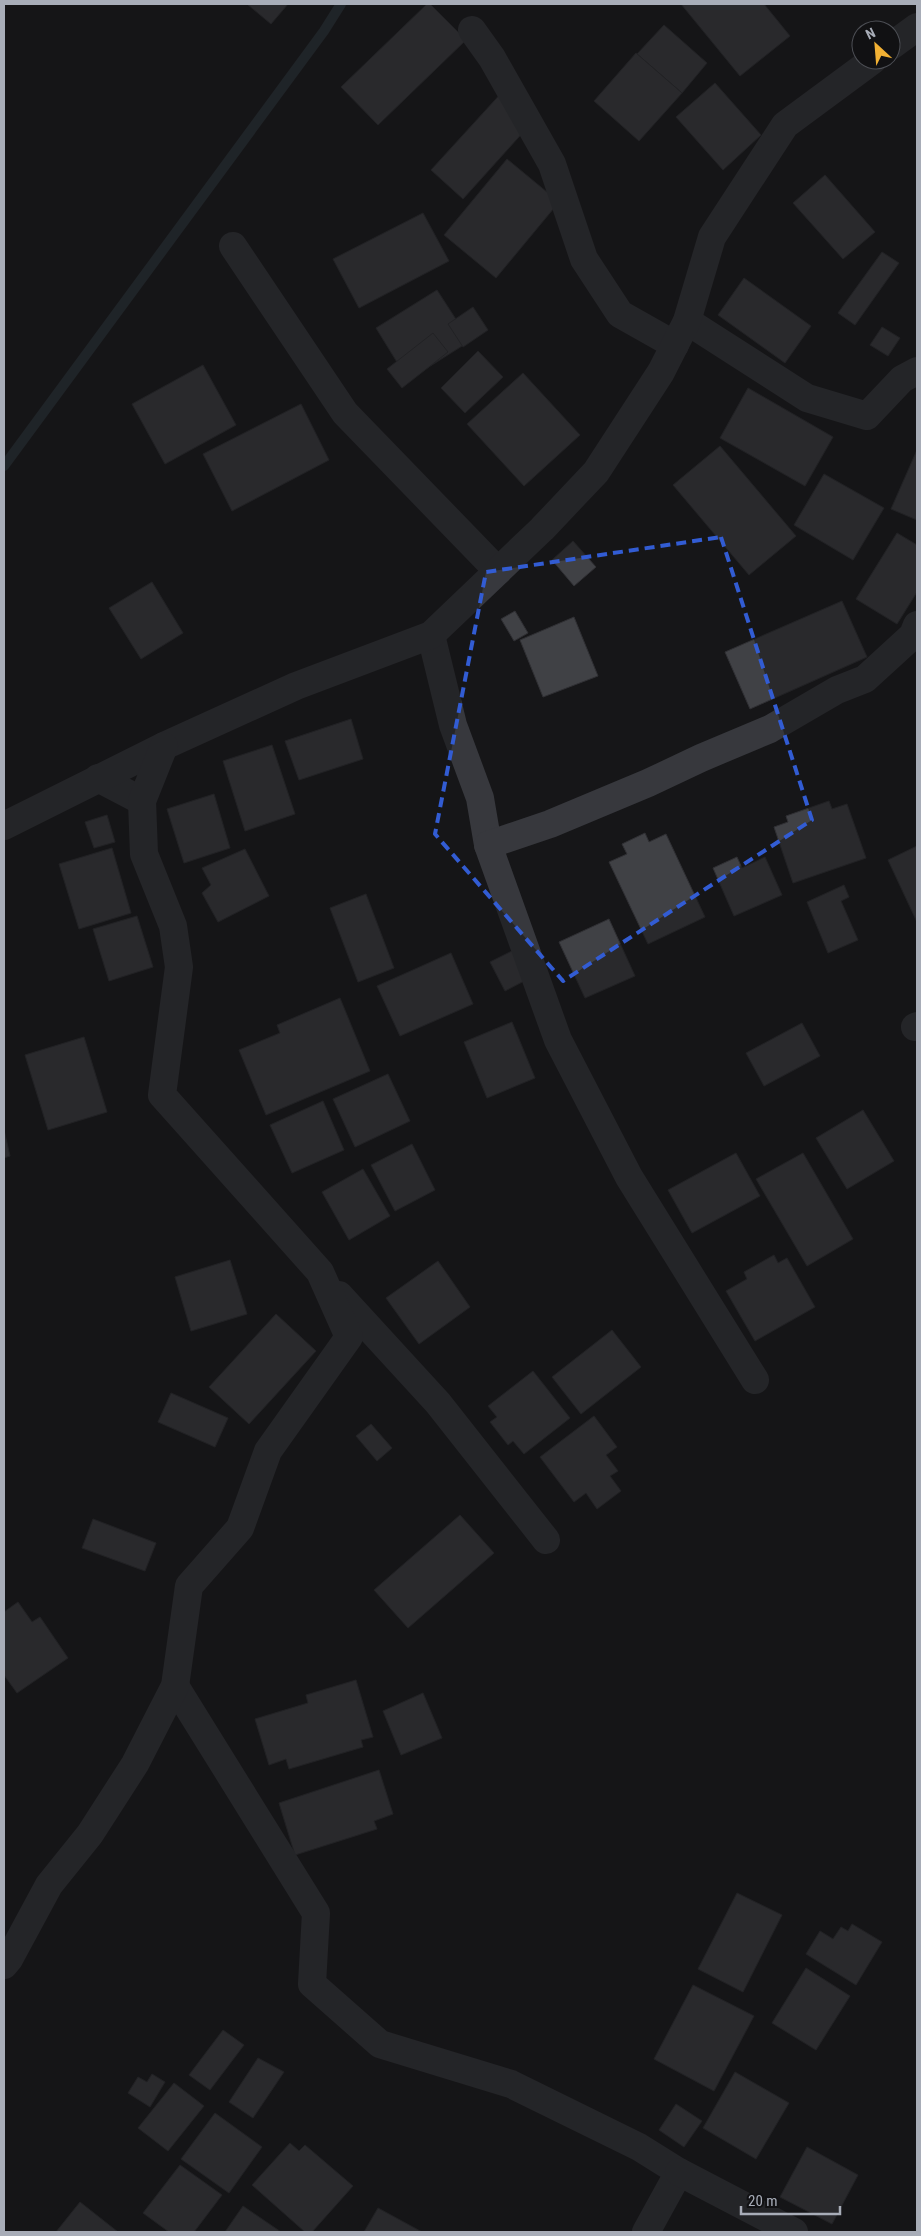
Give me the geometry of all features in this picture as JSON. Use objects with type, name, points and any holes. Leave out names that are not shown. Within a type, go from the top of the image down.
[{"type":"street","points":[[901,39],[917,27]]},
{"type":"street","points":[[472,30],[492,58],[552,164],[584,259],[620,314],[681,333],[807,398],[867,416],[902,379],[917,371]]},
{"type":"street","points":[[4,826],[164,746],[296,686],[431,635],[596,472],[660,372],[681,333],[712,236],[785,125],[859,70]]},
{"type":"street","points":[[233,246],[345,414],[498,570]]},
{"type":"street","points":[[488,845],[550,824],[648,784],[701,758],[770,729],[837,690],[865,679],[913,636],[917,625]]},
{"type":"street","points":[[431,635],[454,725],[480,798],[488,845],[558,1040],[629,1177],[755,1380]]},
{"type":"street","points":[[164,746],[142,801],[144,854],[173,926],[179,967],[162,1095],[438,1404],[546,1540]]},
{"type":"street","points":[[98,778],[142,801]]},
{"type":"street","points":[[4,1965],[49,1884],[90,1834],[135,1764],[175,1686],[189,1586],[240,1528],[268,1450],[349,1337],[320,1272]]},
{"type":"street","points":[[175,1686],[316,1913],[312,1984],[380,2044],[511,2084],[639,2147],[752,2220],[794,2232]]},
{"type":"street","points":[[646,2232],[679,2172]]},
{"type":"highlighted area","points":[[721,537],[812,820],[563,981],[435,834],[486,572]]},
{"type":"building","points":[[247,4],[288,4],[271,24]]},
{"type":"building","points":[[427,4],[430,4],[466,40],[378,125],[341,87]]},
{"type":"building","points":[[681,4],[764,4],[790,36],[740,76]]},
{"type":"building","points":[[664,25],[707,63],[682,93],[637,54]]},
{"type":"building","points":[[636,53],[682,93],[639,141],[594,101]]},
{"type":"building","points":[[715,83],[761,135],[723,170],[676,117]]},
{"type":"building","points":[[505,89],[536,118],[463,199],[431,170]]},
{"type":"building","points":[[507,159],[559,202],[496,278],[444,235]]},
{"type":"building","points":[[825,175],[875,232],[843,259],[793,203]]},
{"type":"building","points":[[423,213],[449,261],[359,308],[333,259]]},
{"type":"building","points":[[882,252],[899,263],[855,325],[838,313]]},
{"type":"building","points":[[744,278],[811,326],[785,363],[718,315]]},
{"type":"building","points":[[437,290],[470,341],[408,380],[376,328]]},
{"type":"building","points":[[473,307],[488,330],[463,347],[448,324]]},
{"type":"building","points":[[882,327],[900,338],[888,356],[870,345]]},
{"type":"building","points":[[433,333],[448,352],[402,388],[387,369]]},
{"type":"building","points":[[478,351],[503,377],[465,413],[441,388]]},
{"type":"building","points":[[203,365],[236,425],[165,464],[132,404]]},
{"type":"building","points":[[523,373],[580,435],[524,486],[467,424]]},
{"type":"building","points":[[748,388],[833,437],[805,486],[720,438]]},
{"type":"building","points":[[301,404],[329,460],[232,511],[203,454]]},
{"type":"building","points":[[720,446],[796,536],[749,575],[673,485]]},
{"type":"building","points":[[917,450],[917,520],[891,509]]},
{"type":"building","points":[[824,474],[884,508],[853,560],[794,525]]},
{"type":"building","points":[[897,533],[917,545],[917,592],[897,624],[856,599]]},
{"type":"building","points":[[573,541],[596,567],[574,586],[552,560]]},
{"type":"building","points":[[152,582],[183,633],[141,659],[109,608]]},
{"type":"building","points":[[842,601],[867,657],[750,709],[725,652]]},
{"type":"building","points":[[515,611],[528,633],[514,641],[501,619]]},
{"type":"building","points":[[574,617],[598,676],[543,697],[520,640]]},
{"type":"building","points":[[351,719],[363,759],[299,780],[285,741]]},
{"type":"building","points":[[272,745],[295,814],[245,831],[223,761]]},
{"type":"building","points":[[214,794],[230,848],[184,863],[167,809]]},
{"type":"building","points":[[829,801],[832,809],[847,804],[866,858],[793,883],[774,827],[788,822],[786,816]]},
{"type":"building","points":[[107,815],[115,842],[94,848],[85,822]]},
{"type":"building","points":[[645,833],[649,842],[666,834],[705,917],[648,944],[609,862],[627,854],[622,844]]},
{"type":"building","points":[[917,846],[917,922],[888,860]]},
{"type":"building","points":[[112,848],[131,913],[79,929],[59,864]]},
{"type":"building","points":[[245,849],[269,896],[218,922],[202,893],[211,885],[202,868]]},
{"type":"building","points":[[737,857],[742,868],[765,857],[782,895],[734,916],[713,868]]},
{"type":"building","points":[[844,885],[849,897],[841,901],[858,940],[828,953],[807,902]]},
{"type":"building","points":[[366,894],[394,968],[358,982],[330,908]]},
{"type":"building","points":[[137,916],[153,967],[109,981],[93,929]]},
{"type":"building","points":[[609,919],[635,976],[585,998],[559,942]]},
{"type":"building","points":[[512,951],[526,980],[505,991],[490,962]]},
{"type":"building","points":[[451,953],[473,1004],[400,1036],[377,986]]},
{"type":"building","points":[[340,998],[370,1071],[266,1115],[239,1050],[280,1033],[277,1025]]},
{"type":"building","points":[[512,1022],[535,1078],[487,1098],[464,1042]]},
{"type":"building","points":[[802,1023],[820,1056],[764,1086],[746,1053]]},
{"type":"building","points":[[84,1037],[107,1112],[48,1130],[25,1055]]},
{"type":"building","points":[[388,1074],[410,1121],[355,1147],[333,1099]]},
{"type":"building","points":[[323,1101],[344,1150],[292,1173],[270,1125]]},
{"type":"building","points":[[863,1110],[894,1161],[847,1189],[816,1138]]},
{"type":"building","points":[[4,1130],[10,1156],[4,1158]]},
{"type":"building","points":[[412,1144],[435,1190],[395,1211],[371,1165]]},
{"type":"building","points":[[736,1153],[760,1196],[692,1233],[668,1190]]},
{"type":"building","points":[[803,1153],[853,1239],[807,1266],[756,1179]]},
{"type":"building","points":[[363,1169],[390,1216],[349,1240],[322,1192]]},
{"type":"building","points":[[774,1255],[778,1263],[787,1258],[815,1307],[755,1341],[726,1291],[747,1279],[744,1272]]},
{"type":"building","points":[[230,1260],[247,1314],[191,1331],[175,1277]]},
{"type":"building","points":[[438,1261],[470,1307],[419,1344],[386,1298]]},
{"type":"building","points":[[276,1314],[316,1351],[249,1424],[209,1387]]},
{"type":"building","points":[[612,1330],[641,1367],[581,1414],[552,1377]]},
{"type":"building","points":[[533,1371],[570,1418],[524,1454],[513,1441],[508,1445],[490,1422],[497,1417],[488,1406]]},
{"type":"building","points":[[171,1393],[228,1418],[215,1447],[158,1422]]},
{"type":"building","points":[[594,1416],[617,1447],[606,1455],[618,1471],[610,1476],[621,1491],[597,1509],[586,1493],[574,1502],[540,1457]]},
{"type":"building","points":[[371,1424],[392,1448],[377,1461],[356,1436]]},
{"type":"building","points":[[460,1515],[494,1553],[408,1628],[374,1590]]},
{"type":"building","points":[[93,1519],[156,1543],[145,1571],[82,1548]]},
{"type":"building","points":[[18,1602],[32,1622],[40,1617],[68,1658],[17,1693],[4,1675],[4,1612]]},
{"type":"building","points":[[356,1680],[373,1737],[361,1740],[363,1747],[289,1769],[286,1759],[269,1765],[255,1719],[308,1703],[306,1695]]},
{"type":"building","points":[[423,1693],[442,1738],[401,1755],[383,1711]]},
{"type":"building","points":[[379,1770],[393,1814],[374,1821],[377,1829],[295,1855],[279,1803]]},
{"type":"building","points":[[737,1893],[782,1915],[743,1992],[698,1969]]},
{"type":"building","points":[[852,1924],[882,1942],[856,1985],[806,1954],[820,1931],[833,1939],[841,1927],[848,1931]]},
{"type":"building","points":[[806,1968],[850,1996],[816,2050],[772,2023]]},
{"type":"building","points":[[693,1985],[754,2016],[714,2091],[654,2059]]},
{"type":"building","points":[[223,2030],[244,2045],[210,2090],[189,2075]]},
{"type":"building","points":[[258,2058],[284,2072],[253,2118],[229,2102]]},
{"type":"building","points":[[735,2072],[789,2103],[756,2159],[703,2128]]},
{"type":"building","points":[[152,2074],[165,2082],[150,2107],[128,2093],[138,2077],[147,2082]]},
{"type":"building","points":[[174,2083],[204,2106],[168,2151],[138,2128]]},
{"type":"building","points":[[676,2104],[702,2121],[684,2147],[659,2130]]},
{"type":"building","points":[[215,2113],[262,2147],[229,2193],[181,2159]]},
{"type":"building","points":[[290,2143],[299,2151],[305,2145],[353,2186],[312,2232],[305,2232],[252,2185]]},
{"type":"building","points":[[807,2147],[858,2175],[832,2224],[780,2197]]},
{"type":"building","points":[[180,2165],[222,2195],[194,2232],[169,2232],[143,2213]]},
{"type":"building","points":[[80,2202],[118,2232],[56,2232]]},
{"type":"building","points":[[243,2206],[281,2232],[225,2232]]},
{"type":"building","points":[[378,2208],[422,2232],[364,2232]]},
{"type":"waterway","points":[[4,466],[324,31],[341,4]]}]
